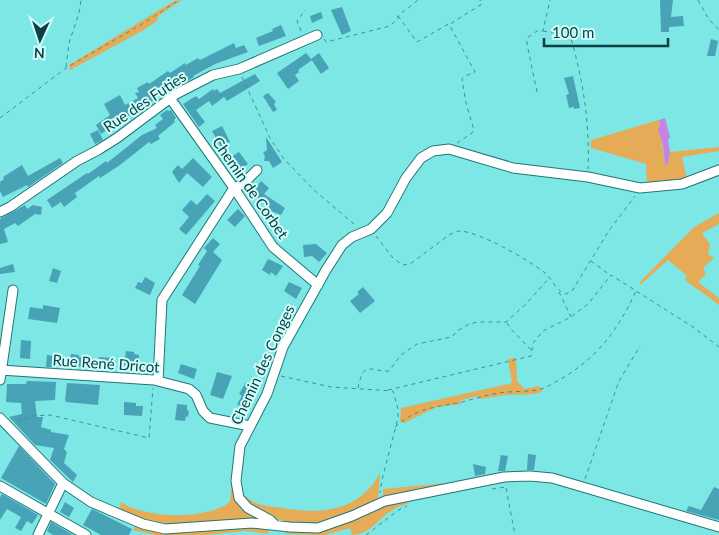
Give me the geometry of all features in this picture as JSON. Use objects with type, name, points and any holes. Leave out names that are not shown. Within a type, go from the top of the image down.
[{"type":"street","name":"Rue des Futies","points":[[0,212],[78,161],[118,138],[170,98],[213,75],[240,69],[320,36]]},
{"type":"street","name":"Chemin de Corbet","points":[[170,98],[273,247],[318,285]]},
{"type":"street","points":[[452,149],[495,164],[513,168],[588,177],[640,188],[682,184],[719,170]]},
{"type":"street","name":"Chemin des Conges","points":[[275,525],[270,520],[248,508],[239,498],[236,481],[238,452],[267,394],[283,347],[342,245],[371,229],[387,213],[406,178],[421,158],[438,150],[452,149]]},
{"type":"street","points":[[156,380],[162,300],[234,188],[243,184],[257,170]]},
{"type":"street","points":[[0,374],[14,290]]},
{"type":"street","name":"Rue René Dricot","points":[[0,374],[156,380],[189,389],[196,395],[203,411],[210,418],[250,426]]},
{"type":"street","points":[[3,421],[63,483],[91,502],[144,524],[165,529],[238,523],[318,528],[352,516],[381,502],[515,476],[544,476],[719,527]]},
{"type":"street","points":[[38,535],[63,483]]},
{"type":"street","points":[[0,486],[86,535]]},
{"type":"path","points":[[66,68],[69,44],[81,0]]},
{"type":"path","points":[[0,118],[66,68],[144,23],[179,0]]},
{"type":"path","points":[[320,36],[326,42],[390,26],[398,16],[418,0]]},
{"type":"path","points":[[398,16],[416,42],[478,7],[482,4],[480,0]]},
{"type":"path","points":[[543,31],[550,0]]},
{"type":"path","points":[[698,0],[708,18],[719,30]]},
{"type":"path","points":[[305,10],[297,22],[307,40]]},
{"type":"path","points":[[452,149],[474,130],[466,103],[462,79],[475,72],[451,30],[450,26],[453,22]]},
{"type":"path","points":[[537,92],[527,38],[537,31],[570,35],[580,73],[587,116],[588,177]]},
{"type":"path","points":[[240,69],[270,138],[284,159],[314,190],[354,224],[358,235]]},
{"type":"path","points":[[559,291],[566,294],[572,291],[608,232],[640,188]]},
{"type":"path","points":[[371,229],[393,258],[403,265],[410,264],[449,235],[460,231],[498,244],[550,277],[572,317]]},
{"type":"path","points":[[591,260],[719,347]]},
{"type":"path","points":[[388,390],[532,356],[533,343],[543,332],[572,317],[588,304],[611,275]]},
{"type":"path","points":[[358,388],[362,374],[367,369],[373,367],[389,371],[400,355],[417,344],[452,337],[463,328],[477,322],[506,322],[526,304],[550,277]]},
{"type":"path","points":[[395,427],[407,417],[432,406],[462,402],[496,393],[537,390],[550,385],[571,373],[602,348],[625,316],[636,291]]},
{"type":"path","points":[[506,322],[532,350]]},
{"type":"path","points":[[583,487],[619,381],[640,346]]},
{"type":"path","points":[[273,374],[331,387],[393,391],[398,409],[382,480],[381,502]]},
{"type":"path","points":[[3,421],[50,415],[149,438],[156,380]]},
{"type":"path","points":[[490,489],[506,487],[515,535]]},
{"type":"path","points":[[366,535],[400,509],[409,505]]},
{"type":"shaded area","points":[[182,0],[158,16],[157,21],[142,31],[70,70],[69,65],[174,1]]},
{"type":"shaded area","points":[[665,118],[670,137],[668,140],[670,152],[668,164],[665,165],[663,145],[658,129],[660,126],[659,120]]},
{"type":"shaded area","points":[[659,120],[665,165],[668,164],[670,152],[719,147],[719,151],[682,157],[687,179],[670,183],[647,184],[646,164],[591,148],[591,140]]},
{"type":"shaded area","points":[[719,213],[719,224],[702,233],[710,245],[708,254],[714,258],[703,268],[706,274],[698,282],[719,298],[719,305],[685,280],[687,276],[668,260],[640,285],[640,282],[694,227]]},
{"type":"shaded area","points":[[516,358],[517,381],[524,389],[539,386],[543,391],[535,394],[506,395],[480,399],[478,396],[461,400],[461,404],[437,407],[404,423],[400,421],[401,408],[512,383],[508,359]]},
{"type":"shaded area","points":[[380,473],[378,500],[337,519],[324,522],[310,524],[282,521],[256,510],[242,496],[244,495],[257,503],[267,506],[311,511],[325,510],[351,503],[372,486]]},
{"type":"shaded area","points":[[232,480],[235,494],[261,522],[250,518],[184,525],[166,524],[119,511],[121,502],[145,512],[160,514],[176,515],[207,512],[220,508],[230,502]]},
{"type":"shaded area","points":[[448,483],[449,486],[383,496],[383,489]]},
{"type":"shaded area","points":[[409,503],[397,507],[369,529],[357,534],[349,535],[352,534],[350,528],[325,535],[285,534],[287,530],[319,531],[358,518],[383,505]]},
{"type":"shaded area","points":[[136,524],[165,530],[248,526],[269,529],[268,534],[246,531],[206,535],[155,535],[133,530]]},
{"type":"building","points":[[660,0],[673,0],[671,17],[683,16],[684,26],[669,27],[669,32],[661,32]]},
{"type":"building","points":[[342,7],[351,31],[342,35],[331,10]]},
{"type":"building","points":[[321,12],[323,18],[312,23],[310,16]]},
{"type":"building","points":[[281,25],[286,36],[259,46],[256,38],[273,31],[272,29]]},
{"type":"building","points":[[711,39],[718,41],[715,56],[707,56]]},
{"type":"building","points":[[234,43],[236,48],[244,45],[248,52],[215,64],[179,86],[177,83],[166,89],[156,96],[157,99],[142,106],[143,108],[101,134],[96,125],[110,115],[104,104],[120,95],[125,105],[138,98],[135,93],[139,92],[137,88],[148,82],[149,84],[168,71],[170,73],[185,63],[186,65],[198,58],[200,60]]},
{"type":"building","points":[[306,53],[312,60],[298,70],[299,72],[295,75],[299,81],[288,89],[277,73]]},
{"type":"building","points":[[319,53],[329,68],[321,74],[311,59]]},
{"type":"building","points":[[255,74],[260,81],[227,101],[224,97],[212,106],[209,101],[196,110],[205,122],[199,127],[183,104],[196,96],[199,99],[213,89],[214,91],[217,89],[220,93]]},
{"type":"building","points":[[573,76],[580,108],[574,109],[574,107],[569,108],[566,95],[569,94],[564,78]]},
{"type":"building","points":[[268,93],[276,102],[274,104],[277,110],[273,112],[263,96]]},
{"type":"building","points":[[167,110],[171,110],[176,118],[175,122],[158,136],[160,139],[151,144],[149,142],[120,165],[100,178],[99,176],[75,193],[77,197],[64,207],[61,202],[52,208],[47,200],[106,161],[107,163],[142,135],[157,128],[155,125],[163,119],[160,115]]},
{"type":"building","points":[[222,126],[230,142],[221,147],[212,131]]},
{"type":"building","points":[[98,130],[103,140],[95,144],[90,134]]},
{"type":"building","points":[[266,137],[282,162],[273,168],[269,161],[264,161],[265,156],[263,153],[267,150]]},
{"type":"building","points":[[239,152],[248,164],[239,170],[231,157]]},
{"type":"building","points":[[60,158],[63,163],[28,187],[27,185],[3,197],[0,191],[0,182],[4,179],[3,177],[22,165],[28,176]]},
{"type":"building","points":[[193,158],[212,177],[203,187],[187,173],[179,183],[172,172],[178,165],[182,169]]},
{"type":"building","points":[[261,181],[269,188],[264,194],[285,208],[281,215],[266,209],[268,206],[252,193]]},
{"type":"building","points":[[207,194],[215,201],[186,235],[179,229],[189,217],[182,210],[191,200],[197,205]]},
{"type":"building","points":[[25,205],[27,209],[33,205],[42,207],[41,215],[35,214],[18,226],[15,223],[4,229],[8,242],[0,244],[0,219]]},
{"type":"building","points":[[238,209],[245,216],[235,227],[227,220]]},
{"type":"building","points":[[213,238],[220,244],[213,252],[222,260],[195,304],[182,295],[200,266],[198,265],[207,251],[204,248]]},
{"type":"building","points":[[316,244],[327,253],[319,262],[312,256],[304,257],[303,245]]},
{"type":"building","points":[[268,259],[283,266],[276,276],[271,272],[270,275],[262,270]]},
{"type":"building","points":[[13,264],[15,272],[0,274],[0,268]]},
{"type":"building","points":[[53,268],[61,271],[57,283],[49,281]]},
{"type":"building","points":[[145,277],[155,283],[150,295],[135,288],[138,282],[142,283]]},
{"type":"building","points":[[289,282],[302,288],[296,299],[284,291]]},
{"type":"building","points":[[363,287],[375,301],[360,313],[350,301],[359,294],[357,292]]},
{"type":"building","points":[[43,305],[60,308],[57,323],[28,319],[30,307],[43,309]]},
{"type":"building","points":[[21,340],[31,341],[30,359],[20,358]]},
{"type":"building","points":[[126,351],[139,355],[138,367],[124,365]]},
{"type":"building","points":[[71,354],[79,355],[79,357],[83,358],[82,367],[69,366]]},
{"type":"building","points":[[47,355],[57,356],[57,367],[46,367]]},
{"type":"building","points":[[99,357],[112,358],[111,367],[98,366]]},
{"type":"building","points":[[181,364],[197,369],[194,379],[178,373]]},
{"type":"building","points":[[217,372],[232,376],[223,399],[210,395]]},
{"type":"building","points":[[27,381],[56,382],[55,400],[35,401],[37,417],[43,417],[41,427],[51,430],[51,432],[69,435],[64,449],[67,452],[64,463],[77,475],[73,482],[50,460],[54,448],[35,445],[9,417],[22,414],[21,403],[6,402],[7,384],[26,384]]},
{"type":"building","points":[[246,382],[257,391],[246,409],[237,404],[242,396],[239,394]]},
{"type":"building","points":[[67,383],[100,385],[98,405],[66,402]]},
{"type":"building","points":[[124,402],[143,406],[142,416],[124,415]]},
{"type":"building","points":[[177,404],[187,405],[187,410],[189,411],[185,421],[175,420]]},
{"type":"building","points":[[19,446],[55,484],[46,504],[1,478]]},
{"type":"building","points":[[528,454],[536,455],[534,470],[527,470]]},
{"type":"building","points":[[501,455],[508,456],[505,471],[498,471]]},
{"type":"building","points":[[473,464],[486,467],[485,474],[475,476]]},
{"type":"building","points":[[714,487],[719,489],[719,520],[686,511],[689,506],[701,510]]},
{"type":"building","points":[[2,494],[38,515],[32,524],[27,521],[21,531],[15,528],[21,517],[7,509],[0,520],[0,497]]},
{"type":"building","points":[[65,502],[74,508],[69,517],[60,512]]},
{"type":"building","points":[[92,509],[132,529],[129,535],[101,535],[83,525]]},
{"type":"building","points":[[51,522],[73,535],[53,535],[47,531]]}]
